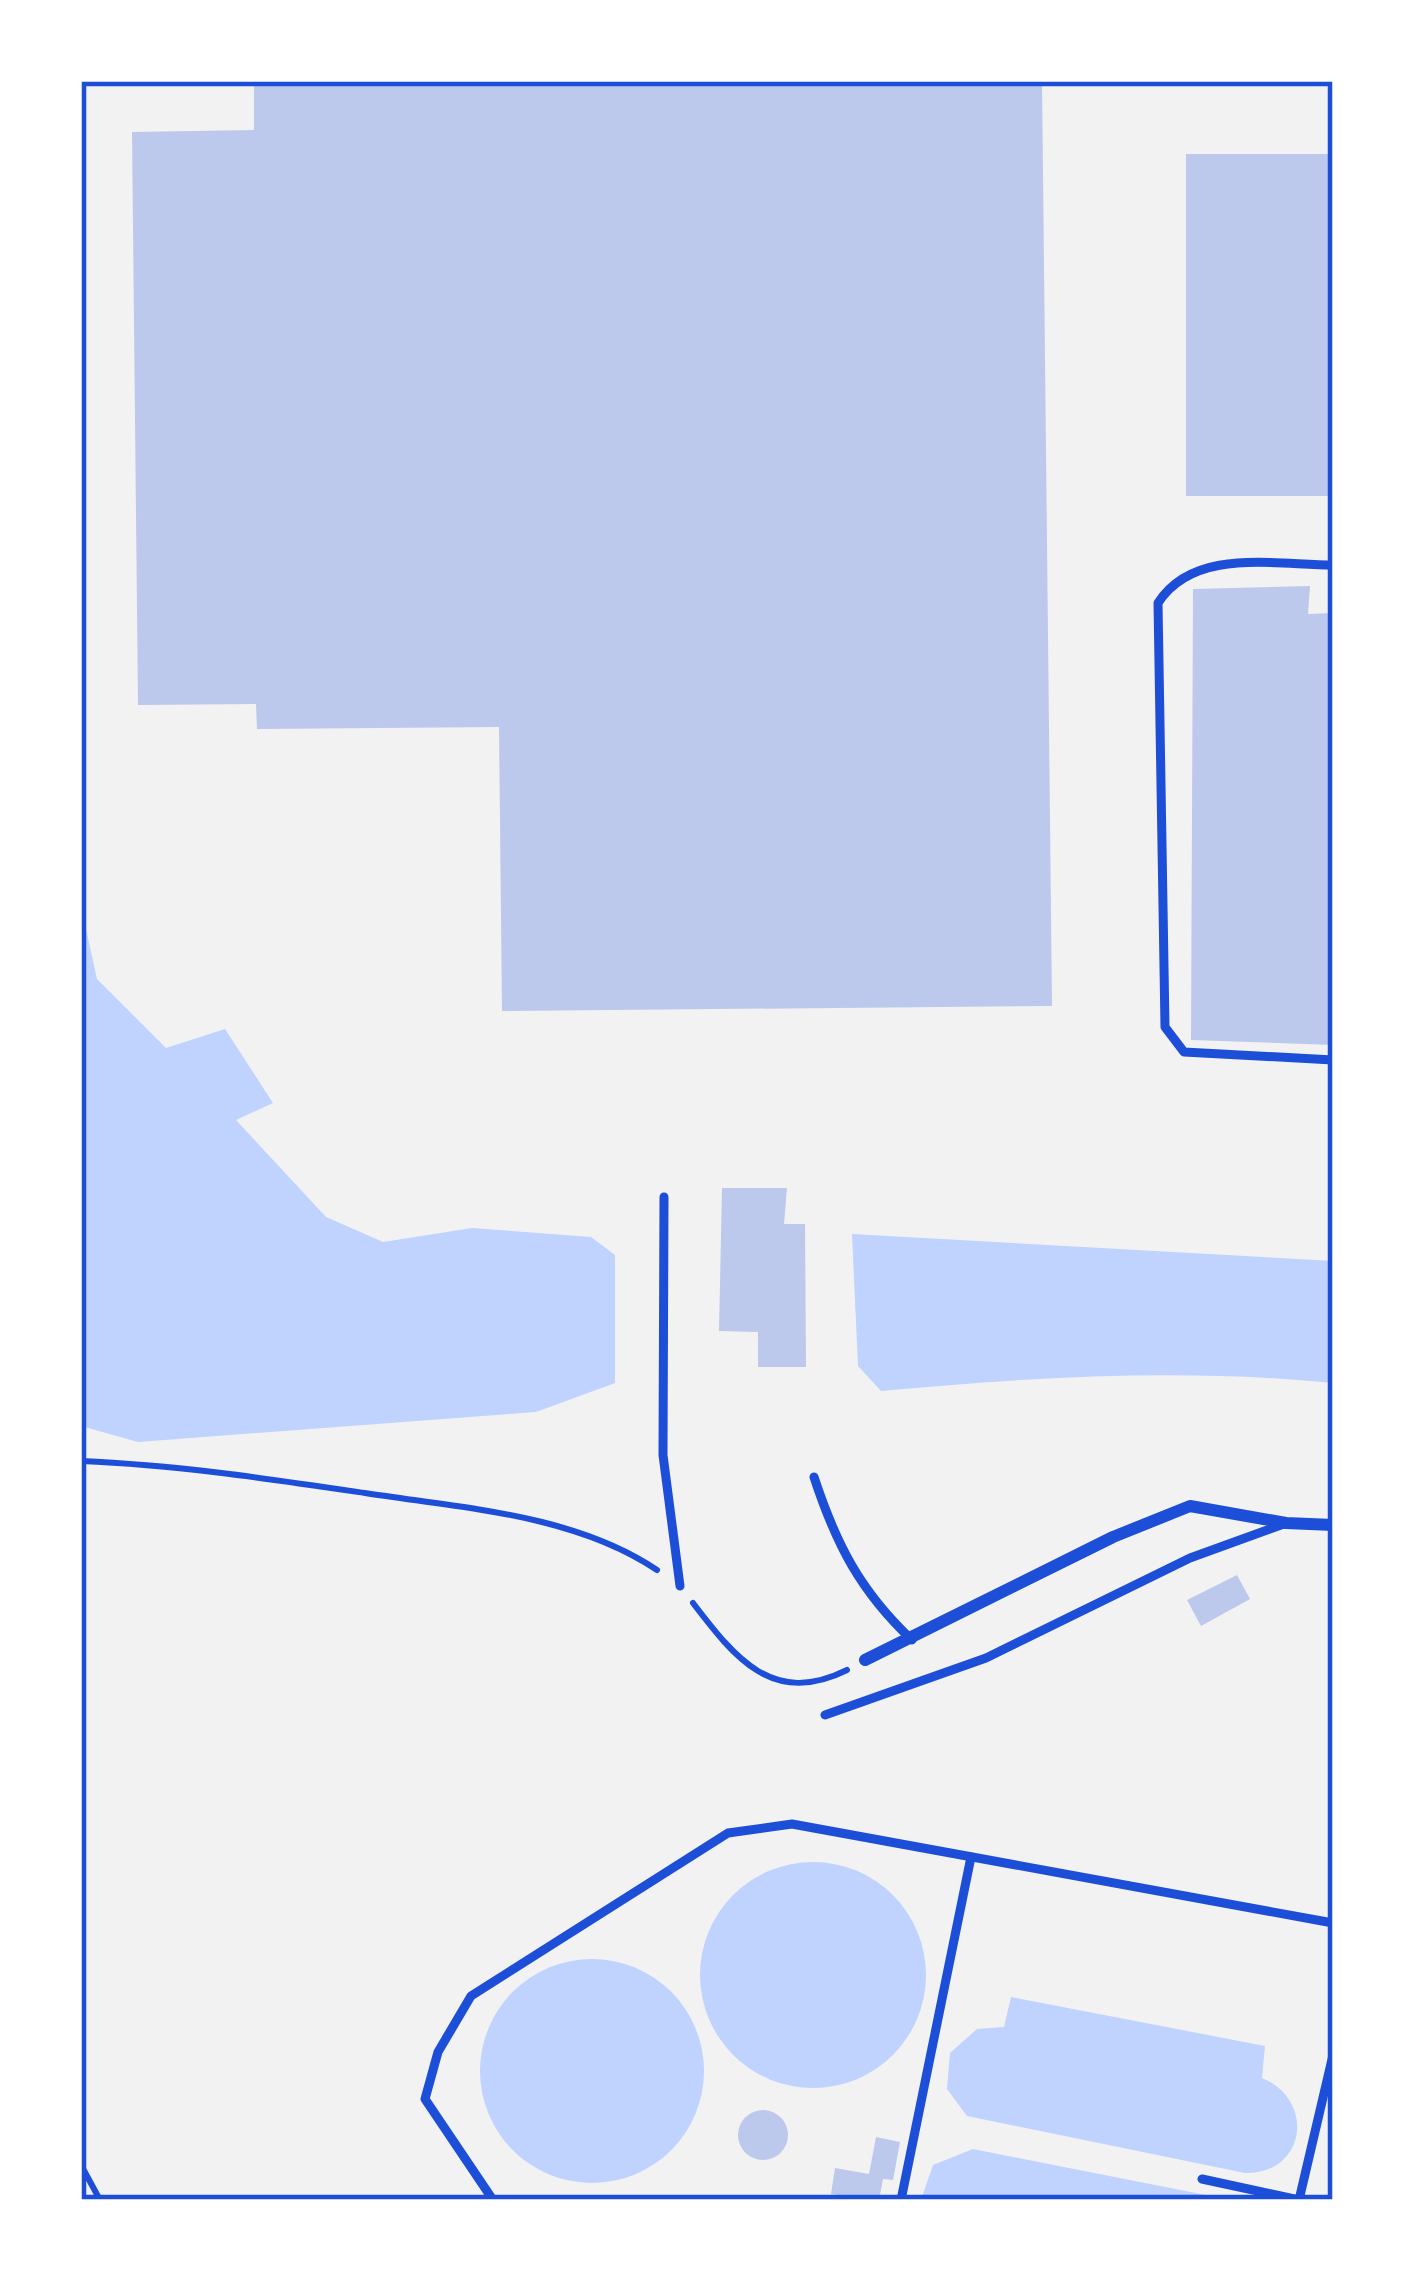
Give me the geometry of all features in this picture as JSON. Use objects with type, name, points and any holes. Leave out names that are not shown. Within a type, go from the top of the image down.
[{"type":"street","points":[[865,1660],[1113,1537],[1190,1506],[1286,1523],[1333,1525]]},
{"type":"lane","points":[[1333,565],[1217,565],[1187,572],[1158,602],[1166,1027],[1184,1052],[1333,1060]]},
{"type":"lane","points":[[664,1197],[663,1455],[680,1586]]},
{"type":"lane","points":[[814,1477],[836,1544],[856,1579],[912,1640]]},
{"type":"lane","points":[[825,1715],[986,1658],[1190,1558],[1286,1523]]},
{"type":"lane","points":[[493,2200],[425,2099],[438,2052],[471,1996],[728,1833],[792,1824],[1333,1923]]},
{"type":"lane","points":[[901,2200],[971,1857]]},
{"type":"lane","points":[[1202,2179],[1299,2200],[1333,2055]]},
{"type":"path","points":[[81,1462],[208,1470],[498,1513],[617,1549],[680,1586],[726,1648],[778,1684],[823,1682],[865,1660]]},
{"type":"path","points":[[81,2165],[100,2200]]},
{"type":"water","points":[[86,929],[97,979],[166,1048],[225,1029],[273,1103],[236,1120],[326,1217],[383,1242],[472,1228],[591,1237],[615,1255],[615,1383],[536,1412],[138,1442],[81,1426],[81,930]]},
{"type":"water","points":[[852,1234],[1333,1261],[1333,1383],[1107,1376],[881,1391],[858,1366]]},
{"type":"water","points":[[813,1862],[856,1871],[893,1895],[917,1932],[926,1975],[917,2018],[893,2055],[856,2079],[813,2088],[770,2079],[733,2055],[709,2018],[700,1975],[709,1932],[733,1895],[770,1871]]},
{"type":"water","points":[[592,1959],[635,1967],[672,1991],[696,2028],[704,2071],[696,2114],[672,2151],[635,2175],[592,2183],[549,2175],[512,2151],[488,2114],[480,2071],[488,2028],[512,1991],[549,1967]]},
{"type":"water","points":[[1011,1997],[1265,2046],[1262,2078],[1291,2102],[1296,2118],[1291,2149],[1281,2162],[1245,2173],[967,2116],[947,2089],[950,2053],[977,2029],[1004,2027]]},
{"type":"water","points":[[973,2149],[1231,2200],[921,2200],[933,2165]]},
{"type":"building","points":[[254,81],[1042,81],[1052,1006],[502,1011],[499,727],[257,729],[256,704],[138,705],[132,132],[254,130]]},
{"type":"building","points":[[1186,154],[1333,154],[1333,496],[1186,496]]},
{"type":"building","points":[[1310,586],[1308,614],[1333,613],[1333,1045],[1191,1040],[1193,589]]},
{"type":"building","points":[[722,1188],[787,1188],[784,1224],[805,1224],[806,1367],[758,1367],[758,1332],[719,1331]]},
{"type":"building","points":[[1237,1575],[1250,1599],[1201,1626],[1187,1600]]},
{"type":"building","points":[[763,2110],[781,2117],[788,2135],[781,2153],[763,2160],[745,2153],[738,2135],[745,2117]]},
{"type":"building","points":[[876,2137],[900,2142],[893,2180],[883,2179],[879,2200],[831,2194],[835,2168],[869,2174]]}]
